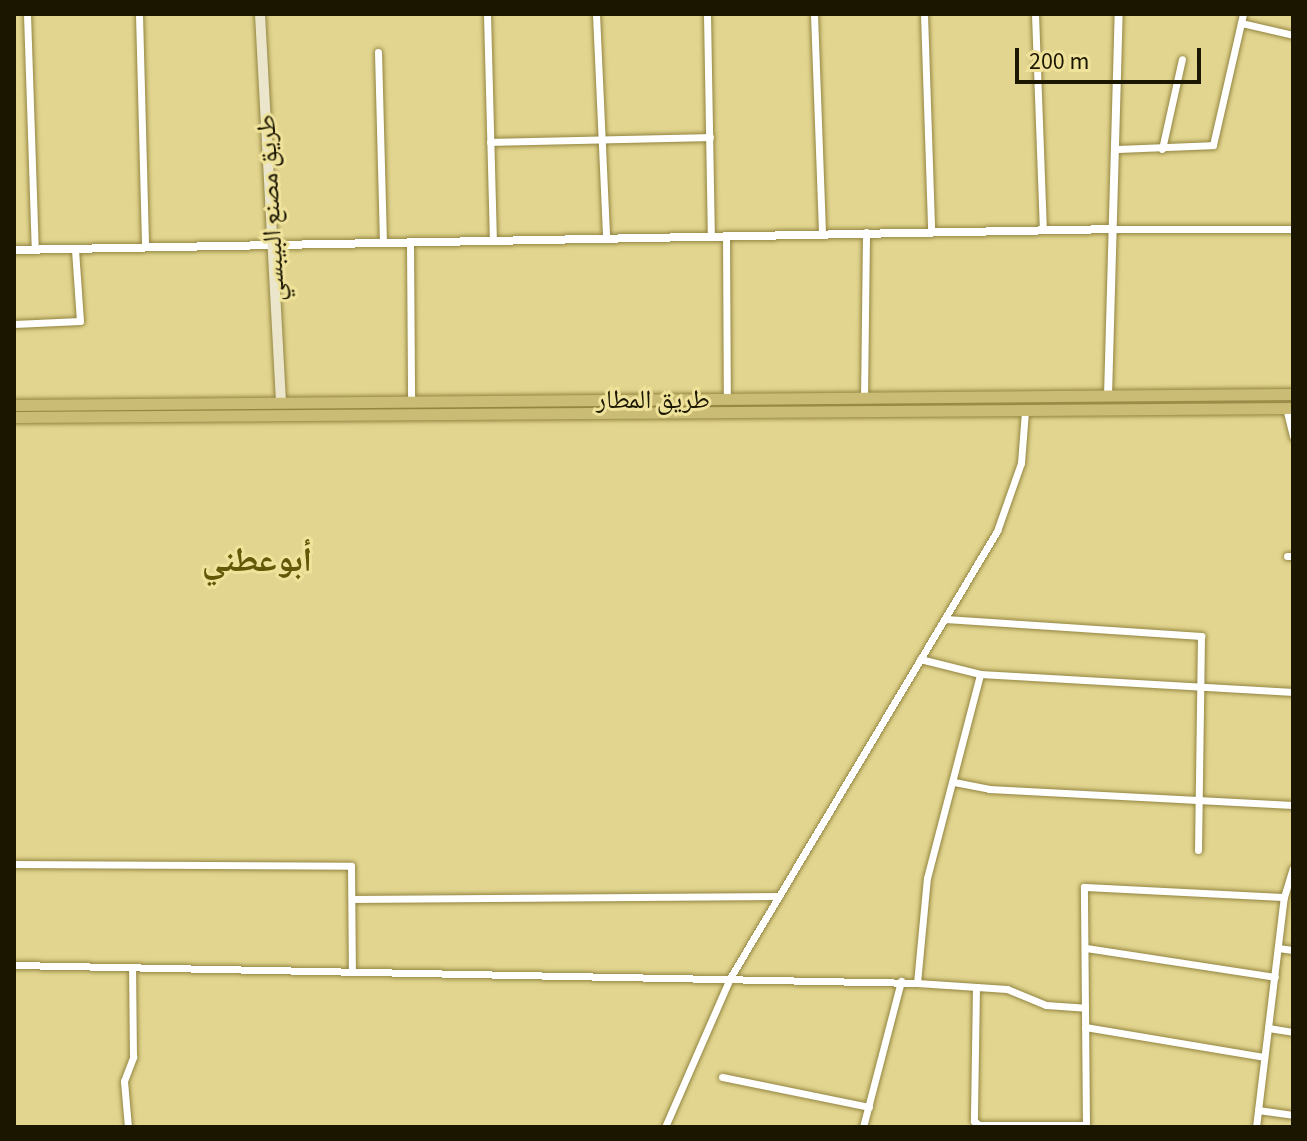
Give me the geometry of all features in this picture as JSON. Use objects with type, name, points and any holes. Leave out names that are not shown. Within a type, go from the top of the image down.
[{"type":"highway","name":"طريق المطار","points":[[14,405],[1293,394]]},
{"type":"highway","name":"طريق المطار","points":[[14,417],[1289,408]]},
{"type":"main road","name":"طريق مصنع البيبسي","points":[[260,14],[281,401]]},
{"type":"street","points":[[27,14],[35,250]]},
{"type":"street","points":[[139,14],[145,247]]},
{"type":"street","points":[[487,14],[493,241]]},
{"type":"street","points":[[596,14],[599,139],[606,238]]},
{"type":"street","points":[[707,14],[711,235]]},
{"type":"street","points":[[814,14],[822,233]]},
{"type":"street","points":[[924,14],[931,230]]},
{"type":"street","points":[[1035,14],[1043,230]]},
{"type":"street","points":[[1108,396],[1119,14]]},
{"type":"street","points":[[1115,149],[1213,145],[1242,18],[1293,35]]},
{"type":"street","points":[[378,52],[383,243]]},
{"type":"street","points":[[1162,149],[1182,59]]},
{"type":"street","points":[[490,142],[710,137]]},
{"type":"street","points":[[14,250],[931,230],[1293,229]]},
{"type":"street","points":[[864,399],[866,232]]},
{"type":"street","points":[[726,235],[727,400]]},
{"type":"street","points":[[410,243],[411,402]]},
{"type":"street","points":[[14,324],[80,321],[75,249]]},
{"type":"street","points":[[1289,408],[1293,437]]},
{"type":"street","points":[[665,1127],[730,978],[1005,513],[1023,454],[1025,411]]},
{"type":"street","points":[[945,619],[1201,636],[1203,687],[1198,850]]},
{"type":"street","points":[[920,659],[980,674],[1293,692]]},
{"type":"street","points":[[917,983],[927,878],[980,674]]},
{"type":"street","points":[[954,782],[989,789],[1293,805]]},
{"type":"street","points":[[14,864],[350,866],[352,972]]},
{"type":"street","points":[[1256,1127],[1284,897],[1293,868]]},
{"type":"street","points":[[976,987],[974,1121],[979,1125],[1086,1126],[1084,887],[1284,897]]},
{"type":"street","points":[[352,899],[779,896]]},
{"type":"street","points":[[1086,948],[1275,977]]},
{"type":"street","points":[[1278,948],[1293,950]]},
{"type":"street","points":[[14,965],[901,981],[976,987],[1085,1008]]},
{"type":"street","points":[[128,1127],[124,1087],[133,1057],[132,968]]},
{"type":"street","points":[[863,1127],[901,981]]},
{"type":"street","points":[[1085,1027],[1264,1057]]},
{"type":"street","points":[[1268,1028],[1293,1032]]},
{"type":"street","points":[[722,1077],[869,1107]]},
{"type":"street","points":[[1258,1110],[1293,1115]]},
{"type":"district","name":"أبوعطني","points":[[257,561]]}]
